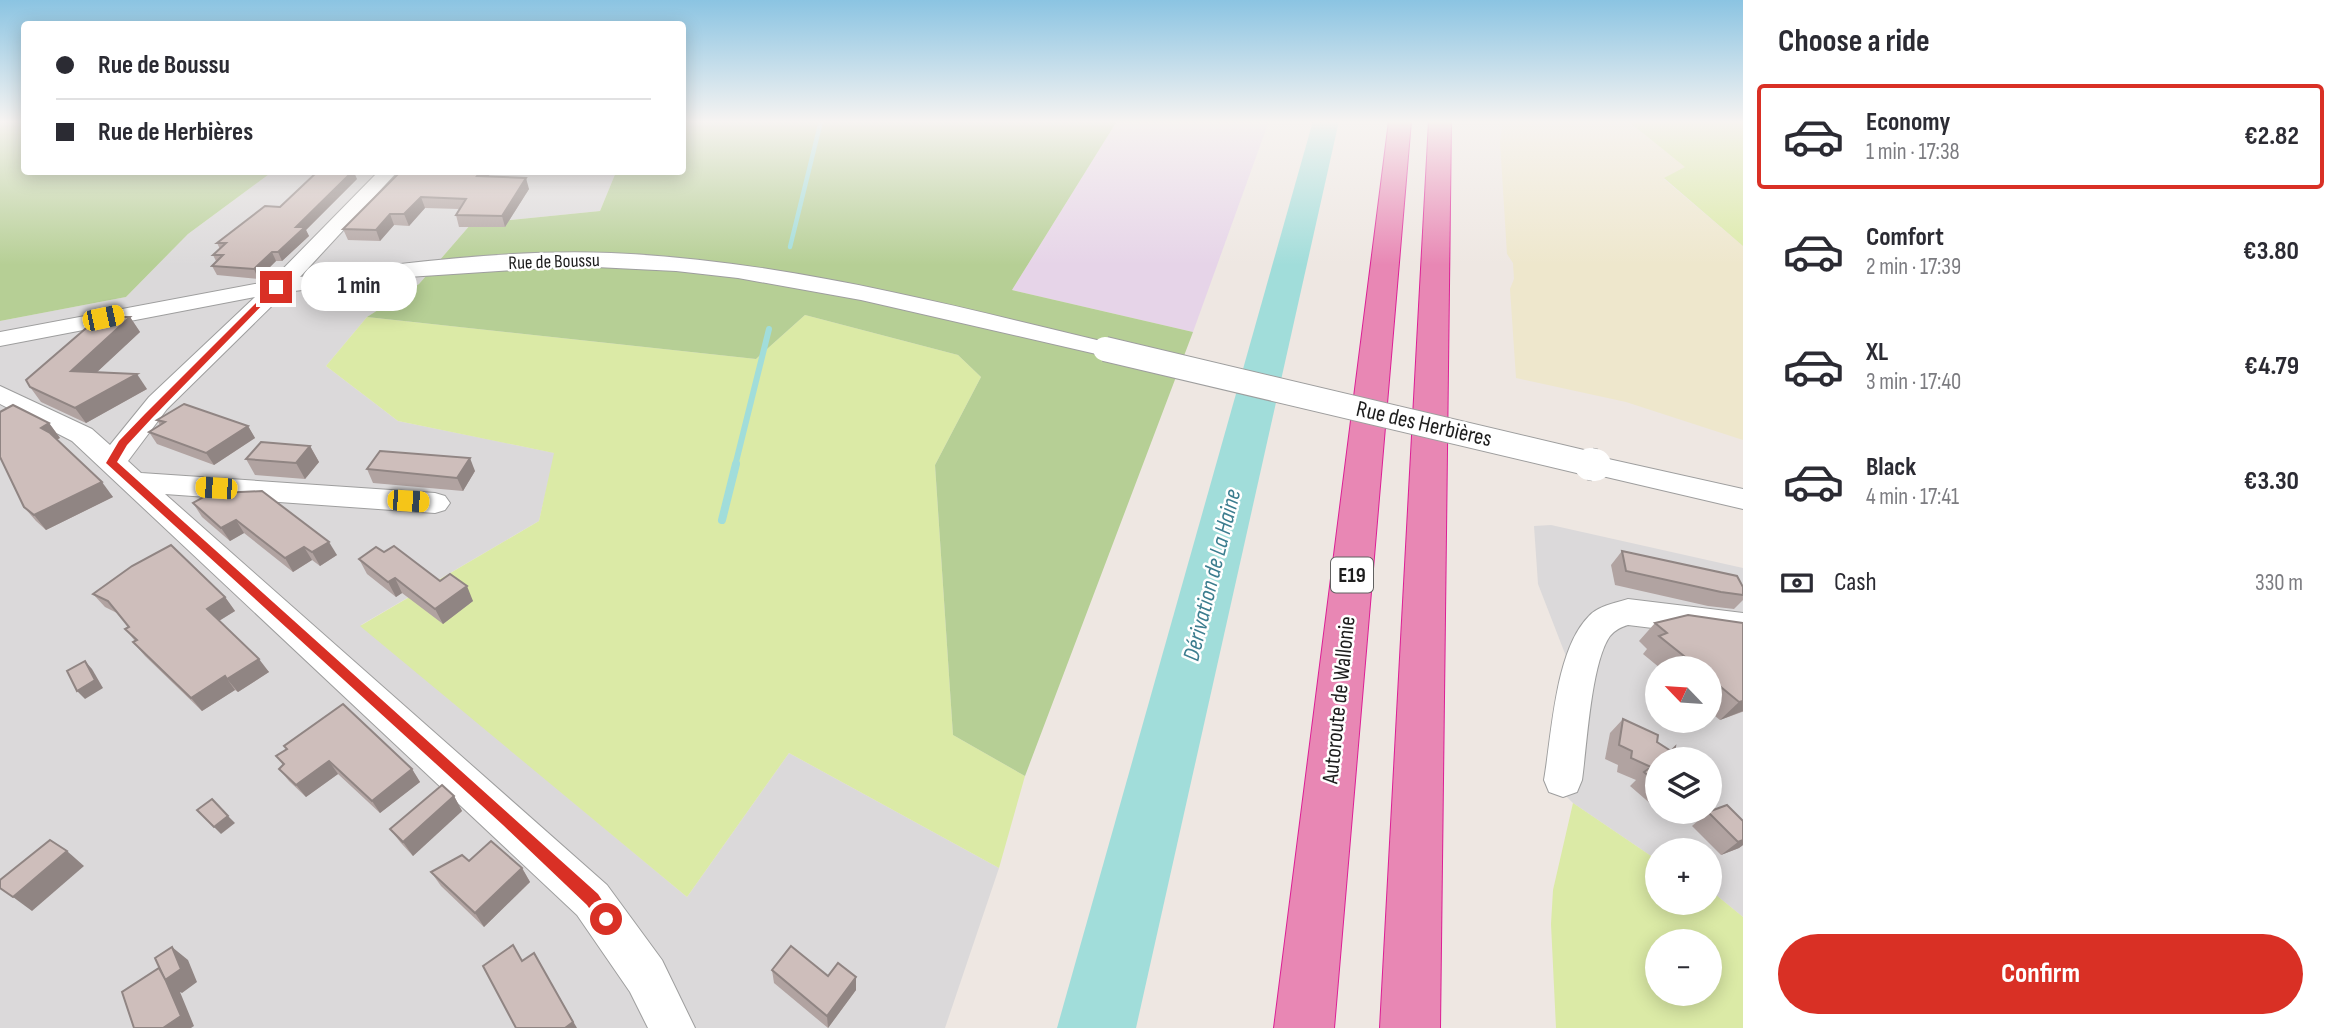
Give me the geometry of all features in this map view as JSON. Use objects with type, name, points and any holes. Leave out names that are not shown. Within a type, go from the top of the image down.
[{"type":"highway","name":"Autoroute de Wallonie","points":[[1304,1028],[1395,169]]},
{"type":"highway","points":[[1410,1028],[1438,169]]},
{"type":"street","points":[[122,472],[123,443],[384,175]]},
{"type":"street","name":"Rue de Boussu","points":[[0,339],[180,302],[412,269],[611,260],[664,264],[858,290],[1105,349]]},
{"type":"street","name":"Rue des Herbières","points":[[1105,349],[1743,499]]},
{"type":"street","points":[[0,394],[82,435],[353,679],[592,900],[646,976],[672,1028]]},
{"type":"street","points":[[122,472],[435,503]]},
{"type":"street","points":[[1563,780],[1586,648],[1598,627],[1610,617],[1628,612],[1743,626]]},
{"type":"shaded area","points":[[1087,169],[1252,169],[1193,332],[1012,290]]},
{"type":"shaded area","points":[[1502,169],[1682,169],[1664,179],[1743,246],[1743,440],[1626,402],[1516,378],[1510,289],[1514,279],[1513,263],[1507,254]]},
{"type":"shaded area","points":[[268,175],[615,175],[600,211],[471,224],[419,284],[367,317],[326,366],[398,421],[555,453],[539,521],[361,625],[687,897],[789,753],[999,868],[945,1028],[0,1028],[0,321],[126,297],[188,234]]},
{"type":"shaded area","points":[[1551,525],[1743,568],[1743,917],[1722,900],[1722,838],[1645,838],[1645,852],[1573,803],[1560,790],[1569,664],[1538,584],[1534,526]]},
{"type":"green space","points":[[0,169],[21,169],[21,175],[268,175],[188,234],[126,297],[0,321]]},
{"type":"green space","points":[[686,169],[1087,169],[1012,290],[1193,332],[1025,776],[953,735],[935,465],[981,377],[958,355],[805,315],[756,359],[367,317],[419,284],[471,224],[600,211],[615,175],[686,175]]},
{"type":"green space","points":[[1681,169],[1743,169],[1743,246],[1664,178]]},
{"type":"green space","points":[[805,315],[958,355],[981,377],[935,465],[953,735],[1025,776],[999,868],[789,753],[687,897],[360,626],[539,521],[554,453],[398,421],[326,366],[367,317],[756,359]]},
{"type":"green space","points":[[1573,803],[1645,852],[1645,915],[1722,915],[1722,900],[1743,917],[1743,1028],[1556,1028],[1551,924],[1553,890]]},
{"type":"water","name":"Dérivation de La Haine","points":[[1299,169],[1328,169],[1136,1028],[1057,1028]]},
{"type":"building","points":[[314,175],[349,175],[296,227],[305,227],[278,252],[272,252],[254,269],[212,266],[223,255],[213,255],[226,243],[217,243],[265,206],[280,207]]},
{"type":"building","points":[[397,175],[526,178],[502,216],[456,215],[466,199],[421,197],[404,214],[390,214],[376,230],[343,229]]},
{"type":"building","points":[[99,317],[130,317],[71,371],[137,374],[75,408],[30,387],[26,380]]},
{"type":"building","points":[[184,404],[248,426],[206,453],[149,432],[165,422],[157,420]]},
{"type":"building","points":[[13,405],[49,423],[41,428],[50,433],[102,482],[34,515],[24,507],[0,457],[0,412]]},
{"type":"building","points":[[261,442],[310,446],[296,463],[246,459]]},
{"type":"building","points":[[380,451],[470,458],[457,478],[367,469]]},
{"type":"building","points":[[262,491],[329,542],[312,552],[304,547],[285,558],[236,520],[221,528],[193,503],[211,493],[216,497],[220,493]]},
{"type":"building","points":[[171,545],[225,597],[207,609],[259,659],[227,679],[225,676],[191,698],[133,642],[137,640],[125,629],[129,627],[108,601],[93,594],[132,566]]},
{"type":"building","points":[[394,546],[440,581],[450,574],[467,586],[435,609],[395,578],[388,582],[359,559],[376,547],[384,552]]},
{"type":"building","points":[[1622,551],[1737,576],[1743,587],[1743,595],[1626,571]]},
{"type":"building","points":[[1688,615],[1743,623],[1743,701],[1739,702],[1722,688],[1722,656],[1684,656],[1659,636],[1667,633],[1655,623]]},
{"type":"building","points":[[85,661],[95,680],[77,691],[67,671]]},
{"type":"building","points":[[343,704],[412,769],[372,801],[329,761],[296,785],[279,769],[284,764],[276,756],[287,749],[284,746]]},
{"type":"building","points":[[1623,719],[1645,729],[1645,733],[1658,735],[1657,742],[1665,747],[1645,747],[1645,764],[1631,758],[1632,751],[1619,745]]},
{"type":"building","points":[[442,785],[454,796],[403,842],[390,829]]},
{"type":"building","points":[[212,799],[228,816],[214,827],[197,810]]},
{"type":"building","points":[[1727,805],[1743,821],[1743,840],[1738,842],[1720,824],[1722,807]]},
{"type":"building","points":[[50,840],[67,851],[13,897],[0,888],[0,880]]},
{"type":"building","points":[[491,841],[522,868],[475,913],[431,872],[462,855],[469,861]]},
{"type":"building","points":[[513,945],[522,961],[534,953],[573,1022],[565,1028],[516,1028],[483,966]]},
{"type":"building","points":[[791,946],[828,976],[838,963],[856,977],[827,1016],[772,970]]},
{"type":"building","points":[[172,947],[181,969],[165,980],[155,958]]},
{"type":"building","points":[[159,968],[181,1016],[163,1028],[134,1028],[122,992]]},
{"type":"waterway","points":[[790,247],[809,169]]},
{"type":"waterway","points":[[735,466],[769,329]]},
{"type":"waterway","points":[[722,520],[736,464]]},
{"type":"route","points":[[276,287],[123,443],[112,463],[508,820],[592,900],[606,919]]}]
